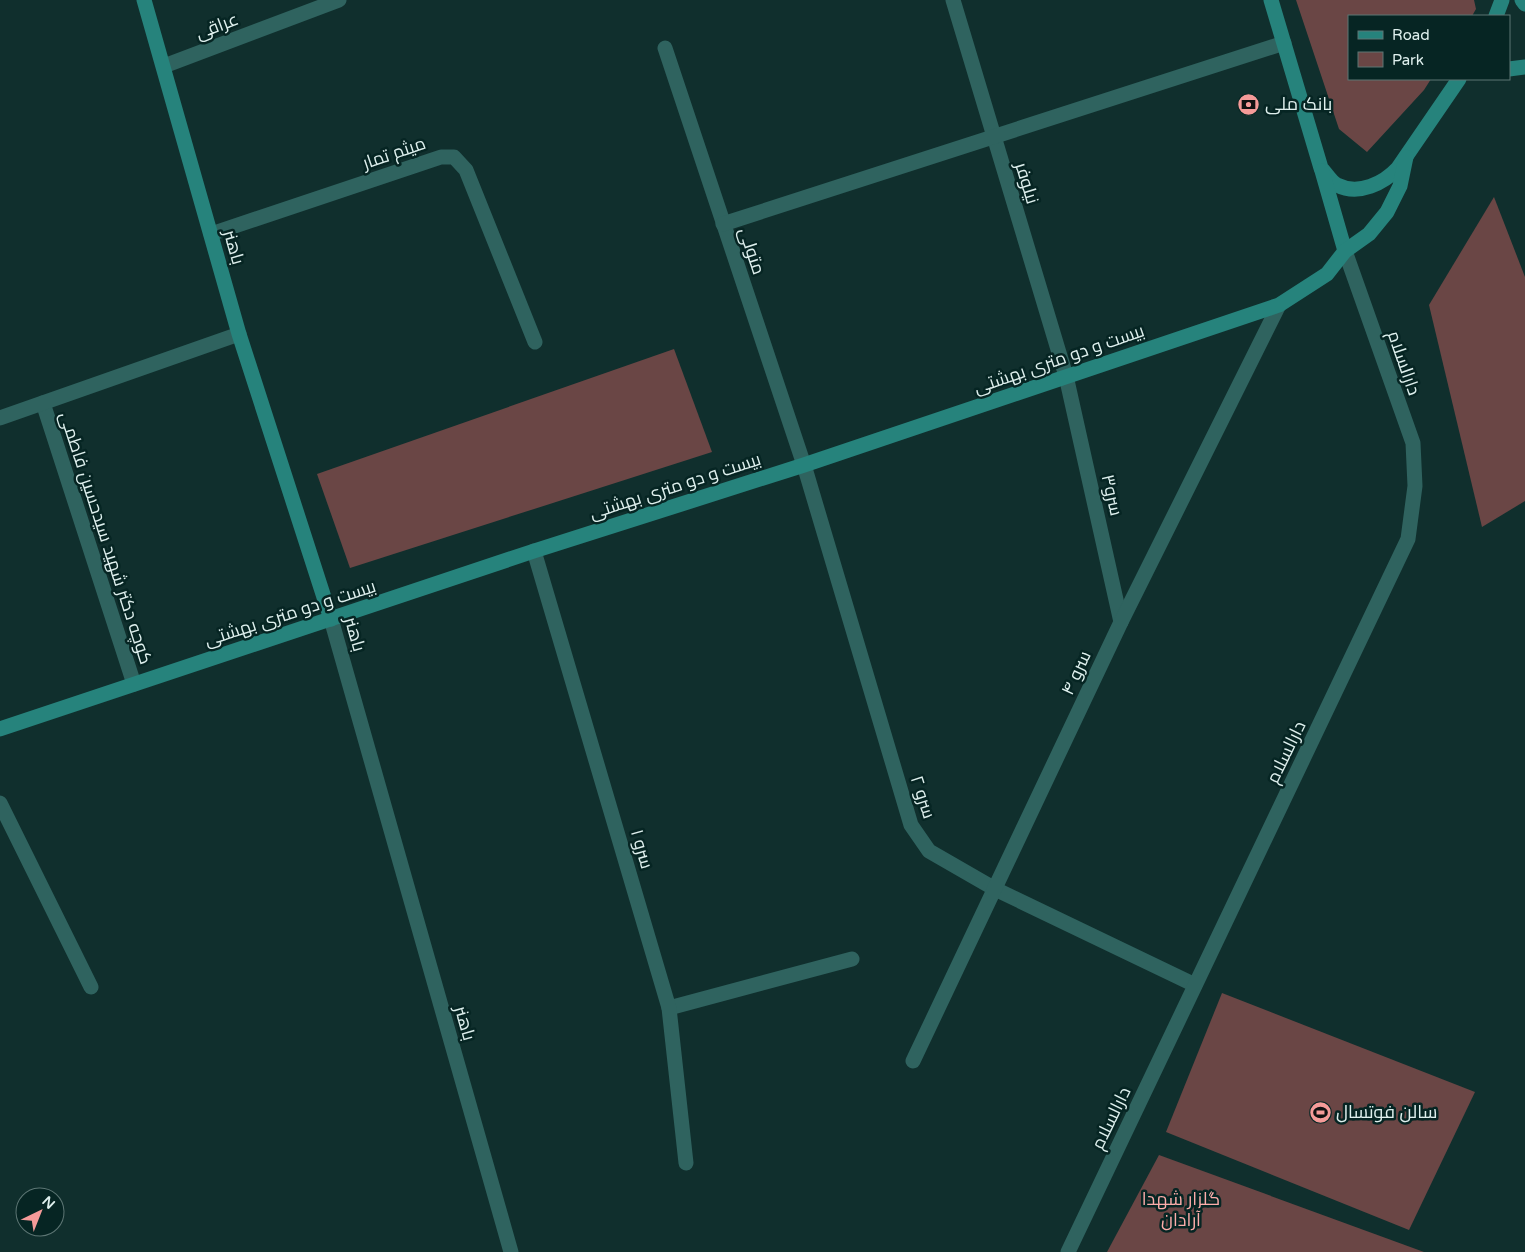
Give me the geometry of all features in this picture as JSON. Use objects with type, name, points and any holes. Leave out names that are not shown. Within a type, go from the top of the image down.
[{"type":"street","name":"باهنر","points":[[144,0],[239,334],[331,619],[511,1252]]},
{"type":"street","name":"عراقی","points":[[164,66],[339,0]]},
{"type":"street","name":"نیلوفر","points":[[953,0],[1066,376]]},
{"type":"street","points":[[1271,0],[1345,251]]},
{"type":"street","points":[[1496,15],[1502,0]]},
{"type":"street","points":[[1522,0],[1525,4]]},
{"type":"street","points":[[723,224],[1284,43]]},
{"type":"street","name":"متولی","points":[[665,48],[804,465]]},
{"type":"street","points":[[1510,69],[1525,67]]},
{"type":"street","points":[[1321,168],[1337,185],[1350,188],[1364,188],[1377,185],[1389,178],[1406,157],[1458,80]]},
{"type":"street","name":"میثم تمار","points":[[211,234],[441,157],[454,157],[466,170],[535,342]]},
{"type":"street","name":"بیست و دو متری بهشتی","points":[[0,729],[534,551],[804,465],[1280,305],[1327,274],[1345,251],[1369,234],[1387,212],[1400,186],[1406,157]]},
{"type":"street","name":"دارالسلام","points":[[1068,1252],[1408,539],[1415,486],[1413,442],[1345,251]]},
{"type":"street","name":"سرو ۴","points":[[913,1061],[1122,622],[1280,305]]},
{"type":"street","points":[[0,418],[239,334]]},
{"type":"street","name":"سرو۳","points":[[1066,376],[1122,622]]},
{"type":"street","name":"کوچه دکتر شهید سیدحسین فاطمی","points":[[43,403],[134,684]]},
{"type":"street","name":"سرو ۲","points":[[804,465],[911,825],[929,851],[995,889],[1195,985]]},
{"type":"street","name":"سرو ۱","points":[[534,551],[669,1008],[686,1163]]},
{"type":"street","points":[[0,803],[91,986]]},
{"type":"street","points":[[669,1008],[852,959]]},
{"type":"green space","points":[[1296,0],[1474,0],[1476,9],[1473,15],[1348,15],[1348,80],[1430,80],[1424,90],[1367,152],[1339,129]]},
{"type":"green space","points":[[1494,197],[1525,277],[1525,501],[1482,527],[1429,305]]},
{"type":"green space","points":[[674,349],[712,452],[350,568],[317,474]]},
{"type":"green space","name":"سالن فوتسال","points":[[1222,993],[1475,1092],[1409,1230],[1166,1132]]},
{"type":"green space","name":"گلزار شهدا آرادان","points":[[1159,1155],[1424,1252],[1107,1252]]},
{"type":"place","name":"بانک ملی","points":[[1249,104]]},
{"type":"place","name":"سالن فوتسال","points":[[1320,1112]]}]
